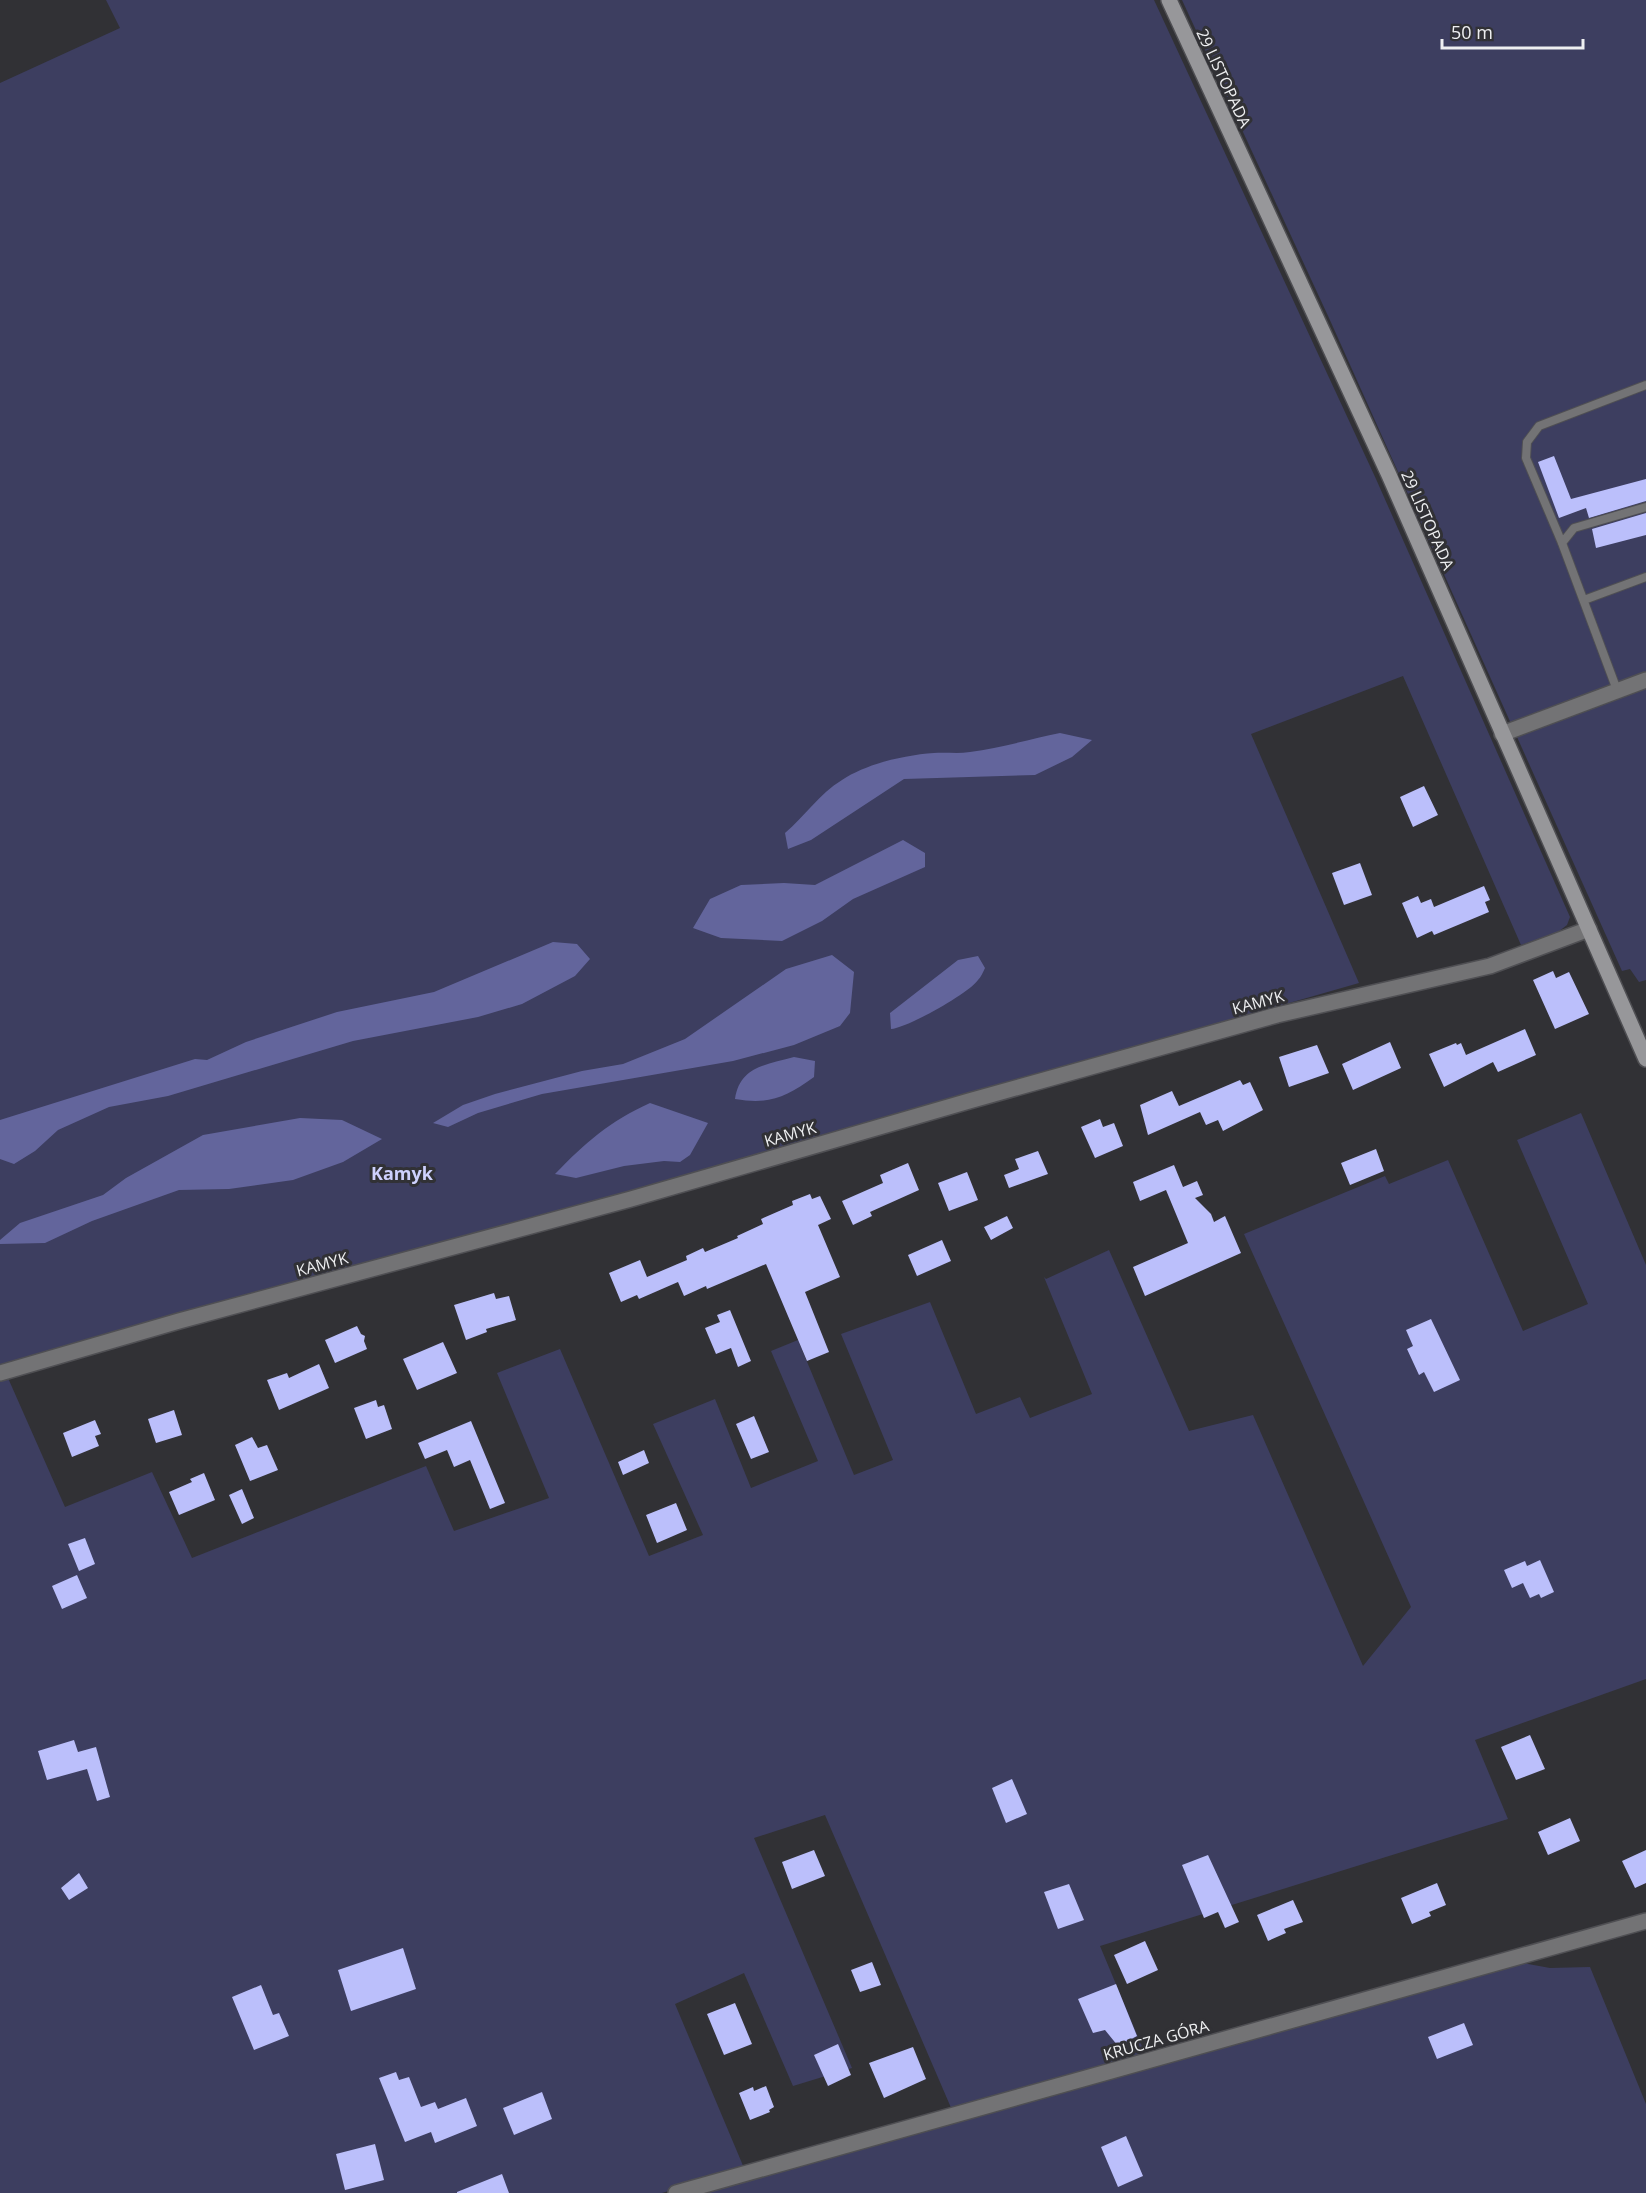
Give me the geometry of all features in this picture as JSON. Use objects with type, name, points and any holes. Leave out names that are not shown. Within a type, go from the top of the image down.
[{"type":"street","name":"29 LISTOPADA","points":[[1168,0],[1384,464],[1646,1059]]},
{"type":"street","points":[[1502,734],[1646,680]]},
{"type":"street","name":"KAMYK","points":[[0,1373],[179,1321],[631,1199],[1277,1015],[1490,966],[1589,929]]},
{"type":"street","name":"KRUCZA GÓRA","points":[[676,2193],[1646,1921]]},
{"type":"lane","points":[[1617,690],[1562,543],[1526,458],[1527,442],[1539,426],[1646,385]]},
{"type":"lane","points":[[1562,543],[1574,528],[1646,507]]},
{"type":"lane","points":[[1584,600],[1646,577]]},
{"type":"shaded area","points":[[106,0],[1154,0],[1376,479],[1570,917],[1567,925],[1558,932],[1521,945],[1403,676],[1251,734],[1359,983],[553,1213],[94,1337],[0,1366],[0,83],[120,28]]},
{"type":"shaded area","points":[[1182,0],[1646,0],[1646,980],[1639,982],[1630,969],[1622,971],[1329,318]]},
{"type":"shaded area","points":[[1060,733],[1092,740],[1072,757],[1035,775],[904,779],[811,840],[788,849],[785,833],[826,792],[862,769],[910,756],[966,753]]},
{"type":"shaded area","points":[[903,840],[925,853],[925,867],[853,899],[822,921],[782,941],[721,938],[693,928],[710,899],[741,885],[784,883],[815,885]]},
{"type":"shaded area","points":[[553,942],[577,944],[590,959],[575,976],[522,1004],[478,1017],[353,1041],[168,1096],[109,1107],[58,1130],[35,1151],[14,1164],[0,1159],[0,1120],[195,1059],[207,1060],[246,1042],[337,1012],[434,992]]},
{"type":"shaded area","points":[[832,955],[854,972],[850,1013],[840,1026],[794,1045],[733,1061],[542,1094],[478,1113],[448,1127],[433,1123],[463,1105],[495,1094],[582,1071],[623,1064],[685,1039],[786,969]]},
{"type":"shaded area","points":[[978,956],[985,968],[972,986],[923,1017],[891,1029],[890,1013],[958,960]]},
{"type":"shaded area","points":[[794,1057],[815,1061],[814,1077],[795,1090],[777,1098],[758,1101],[735,1099],[742,1080],[748,1073],[764,1065]]},
{"type":"shaded area","points":[[650,1103],[708,1123],[690,1155],[680,1162],[664,1161],[624,1166],[576,1178],[555,1174],[599,1133]]},
{"type":"shaded area","points":[[1581,1113],[1646,1265],[1646,1679],[1475,1740],[1508,1819],[1100,1946],[1146,2056],[952,2110],[825,1815],[754,1838],[852,2068],[793,2086],[744,1973],[675,2004],[744,2168],[662,2193],[0,2193],[0,1381],[8,1378],[65,1507],[152,1472],[192,1558],[426,1466],[454,1531],[549,1498],[497,1373],[560,1349],[649,1556],[703,1535],[653,1424],[715,1399],[751,1488],[818,1461],[771,1351],[798,1340],[854,1475],[893,1460],[841,1334],[930,1302],[976,1414],[1020,1397],[1030,1418],[1092,1394],[1044,1277],[1046,1279],[1109,1250],[1189,1431],[1253,1415],[1363,1666],[1411,1607],[1244,1234],[1385,1176],[1389,1184],[1448,1160],[1523,1331],[1588,1304],[1517,1140]]},
{"type":"shaded area","points":[[300,1118],[342,1120],[382,1139],[343,1162],[293,1180],[229,1189],[179,1190],[92,1221],[45,1243],[0,1244],[0,1240],[20,1223],[103,1195],[126,1178],[203,1135]]},
{"type":"shaded area","points":[[1523,1963],[1550,1968],[1590,1967],[1646,2104],[1646,2193],[706,2193]]},
{"type":"building","points":[[1554,456],[1571,499],[1646,479],[1646,501],[1589,518],[1586,508],[1559,518],[1538,462]]},
{"type":"building","points":[[1646,513],[1646,535],[1596,548],[1592,529]]},
{"type":"building","points":[[1424,786],[1438,815],[1413,827],[1400,797]]},
{"type":"building","points":[[1360,863],[1372,895],[1344,905],[1332,873]]},
{"type":"building","points":[[1484,886],[1490,900],[1485,902],[1489,912],[1434,935],[1432,931],[1417,938],[1402,903],[1418,896],[1421,903],[1431,899],[1434,907]]},
{"type":"building","points":[[1553,971],[1556,978],[1569,972],[1589,1014],[1555,1029],[1533,980]]},
{"type":"building","points":[[1525,1029],[1536,1055],[1498,1072],[1493,1062],[1444,1087],[1429,1054],[1461,1043],[1466,1055]]},
{"type":"building","points":[[1390,1042],[1401,1068],[1353,1090],[1342,1064]]},
{"type":"building","points":[[1317,1045],[1329,1073],[1289,1087],[1279,1057]]},
{"type":"building","points":[[1240,1080],[1243,1085],[1250,1082],[1263,1110],[1223,1131],[1218,1120],[1206,1125],[1200,1112],[1148,1135],[1140,1105],[1172,1091],[1179,1106]]},
{"type":"building","points":[[1100,1119],[1103,1127],[1114,1123],[1123,1146],[1095,1158],[1081,1127]]},
{"type":"building","points":[[1376,1149],[1384,1171],[1350,1185],[1341,1163]]},
{"type":"building","points":[[1038,1151],[1048,1174],[1009,1188],[1004,1175],[1019,1169],[1015,1159]]},
{"type":"building","points":[[908,1163],[919,1190],[870,1212],[872,1216],[853,1225],[842,1201],[883,1183],[880,1175]]},
{"type":"building","points":[[1174,1165],[1183,1187],[1197,1181],[1203,1195],[1195,1198],[1211,1214],[1214,1222],[1225,1216],[1241,1253],[1145,1296],[1133,1267],[1188,1243],[1166,1190],[1140,1201],[1133,1182]]},
{"type":"building","points":[[967,1172],[978,1200],[949,1211],[938,1183]]},
{"type":"building","points":[[810,1194],[812,1199],[820,1196],[831,1219],[818,1225],[840,1277],[805,1292],[829,1352],[807,1361],[766,1264],[707,1289],[706,1286],[684,1296],[678,1282],[639,1299],[637,1295],[621,1302],[609,1273],[640,1260],[647,1277],[687,1260],[686,1256],[703,1248],[705,1252],[738,1238],[737,1236],[763,1224],[761,1219],[793,1205],[792,1201]]},
{"type":"building","points":[[1007,1216],[1013,1228],[991,1240],[984,1227]]},
{"type":"building","points":[[942,1240],[951,1261],[917,1276],[908,1255]]},
{"type":"building","points":[[494,1293],[496,1299],[509,1296],[516,1320],[486,1329],[487,1332],[466,1340],[454,1305]]},
{"type":"building","points":[[730,1310],[751,1361],[738,1367],[731,1348],[716,1354],[705,1328],[720,1322],[717,1315]]},
{"type":"building","points":[[1431,1319],[1460,1380],[1434,1392],[1424,1372],[1419,1375],[1407,1349],[1413,1346],[1406,1330]]},
{"type":"building","points":[[357,1326],[361,1334],[365,1336],[367,1349],[335,1363],[325,1340]]},
{"type":"building","points":[[443,1342],[457,1373],[417,1390],[403,1359]]},
{"type":"building","points":[[319,1364],[329,1388],[279,1410],[267,1380],[287,1373],[289,1378]]},
{"type":"building","points":[[376,1400],[378,1407],[384,1405],[392,1429],[366,1439],[354,1408]]},
{"type":"building","points":[[174,1410],[182,1435],[156,1443],[148,1419]]},
{"type":"building","points":[[754,1416],[769,1452],[751,1459],[736,1424]]},
{"type":"building","points":[[95,1420],[101,1434],[95,1436],[99,1446],[72,1457],[63,1433]]},
{"type":"building","points":[[471,1421],[505,1503],[490,1509],[470,1460],[454,1467],[447,1450],[425,1459],[418,1443]]},
{"type":"building","points":[[252,1437],[258,1448],[267,1445],[278,1470],[250,1481],[235,1445]]},
{"type":"building","points":[[644,1450],[649,1463],[623,1475],[618,1462]]},
{"type":"building","points":[[204,1473],[215,1500],[179,1515],[169,1492],[192,1482],[190,1479]]},
{"type":"building","points":[[242,1489],[254,1518],[242,1524],[229,1495]]},
{"type":"building","points":[[676,1503],[687,1530],[657,1543],[646,1515]]},
{"type":"building","points":[[85,1538],[95,1564],[79,1571],[68,1544]]},
{"type":"building","points":[[1540,1560],[1554,1592],[1541,1598],[1539,1594],[1530,1598],[1523,1583],[1512,1588],[1504,1570],[1525,1561],[1527,1566]]},
{"type":"building","points":[[77,1575],[87,1598],[62,1609],[52,1586]]},
{"type":"building","points":[[1530,1735],[1545,1769],[1516,1780],[1501,1747]]},
{"type":"building","points":[[74,1740],[78,1752],[96,1747],[110,1797],[97,1801],[87,1769],[47,1780],[38,1751]]},
{"type":"building","points":[[1012,1779],[1027,1814],[1006,1823],[992,1788]]},
{"type":"building","points":[[1570,1818],[1580,1841],[1548,1855],[1538,1832]]},
{"type":"building","points":[[814,1850],[825,1876],[792,1889],[782,1862]]},
{"type":"building","points":[[1646,1850],[1646,1883],[1635,1888],[1622,1861]]},
{"type":"building","points":[[1208,1855],[1239,1922],[1225,1928],[1218,1912],[1204,1918],[1182,1865]]},
{"type":"building","points":[[79,1873],[88,1888],[69,1900],[61,1888]]},
{"type":"building","points":[[1437,1883],[1446,1905],[1429,1912],[1431,1916],[1412,1924],[1401,1898]]},
{"type":"building","points":[[1069,1884],[1084,1920],[1058,1929],[1044,1892]]},
{"type":"building","points":[[1293,1900],[1303,1922],[1284,1929],[1286,1933],[1268,1941],[1257,1915]]},
{"type":"building","points":[[1145,1941],[1158,1970],[1127,1984],[1114,1955]]},
{"type":"building","points":[[403,1948],[416,1989],[351,2011],[338,1970]]},
{"type":"building","points":[[872,1962],[881,1985],[860,1992],[851,1970]]},
{"type":"building","points":[[1116,1984],[1137,2036],[1118,2046],[1105,2030],[1093,2033],[1078,1999]]},
{"type":"building","points":[[261,1985],[273,2015],[279,2013],[289,2036],[254,2050],[232,1997]]},
{"type":"building","points":[[735,2003],[752,2044],[724,2055],[707,2014]]},
{"type":"building","points":[[1464,2023],[1473,2045],[1437,2059],[1428,2037]]},
{"type":"building","points":[[838,2044],[851,2075],[828,2086],[814,2055]]},
{"type":"building","points":[[913,2047],[926,2079],[884,2098],[869,2063]]},
{"type":"building","points":[[396,2072],[399,2080],[409,2077],[421,2107],[435,2102],[438,2109],[466,2098],[477,2126],[435,2143],[431,2132],[405,2142],[379,2078]]},
{"type":"building","points":[[766,2086],[774,2107],[769,2110],[770,2112],[750,2120],[739,2093],[753,2087],[754,2091]]},
{"type":"building","points":[[542,2092],[552,2119],[514,2135],[503,2108]]},
{"type":"building","points":[[1126,2136],[1143,2176],[1118,2187],[1101,2147]]},
{"type":"building","points":[[375,2144],[384,2180],[345,2190],[336,2154]]},
{"type":"building","points":[[502,2174],[509,2193],[457,2193],[457,2192]]},
{"type":"district","name":"Kamyk","points":[[402,1174]]}]
